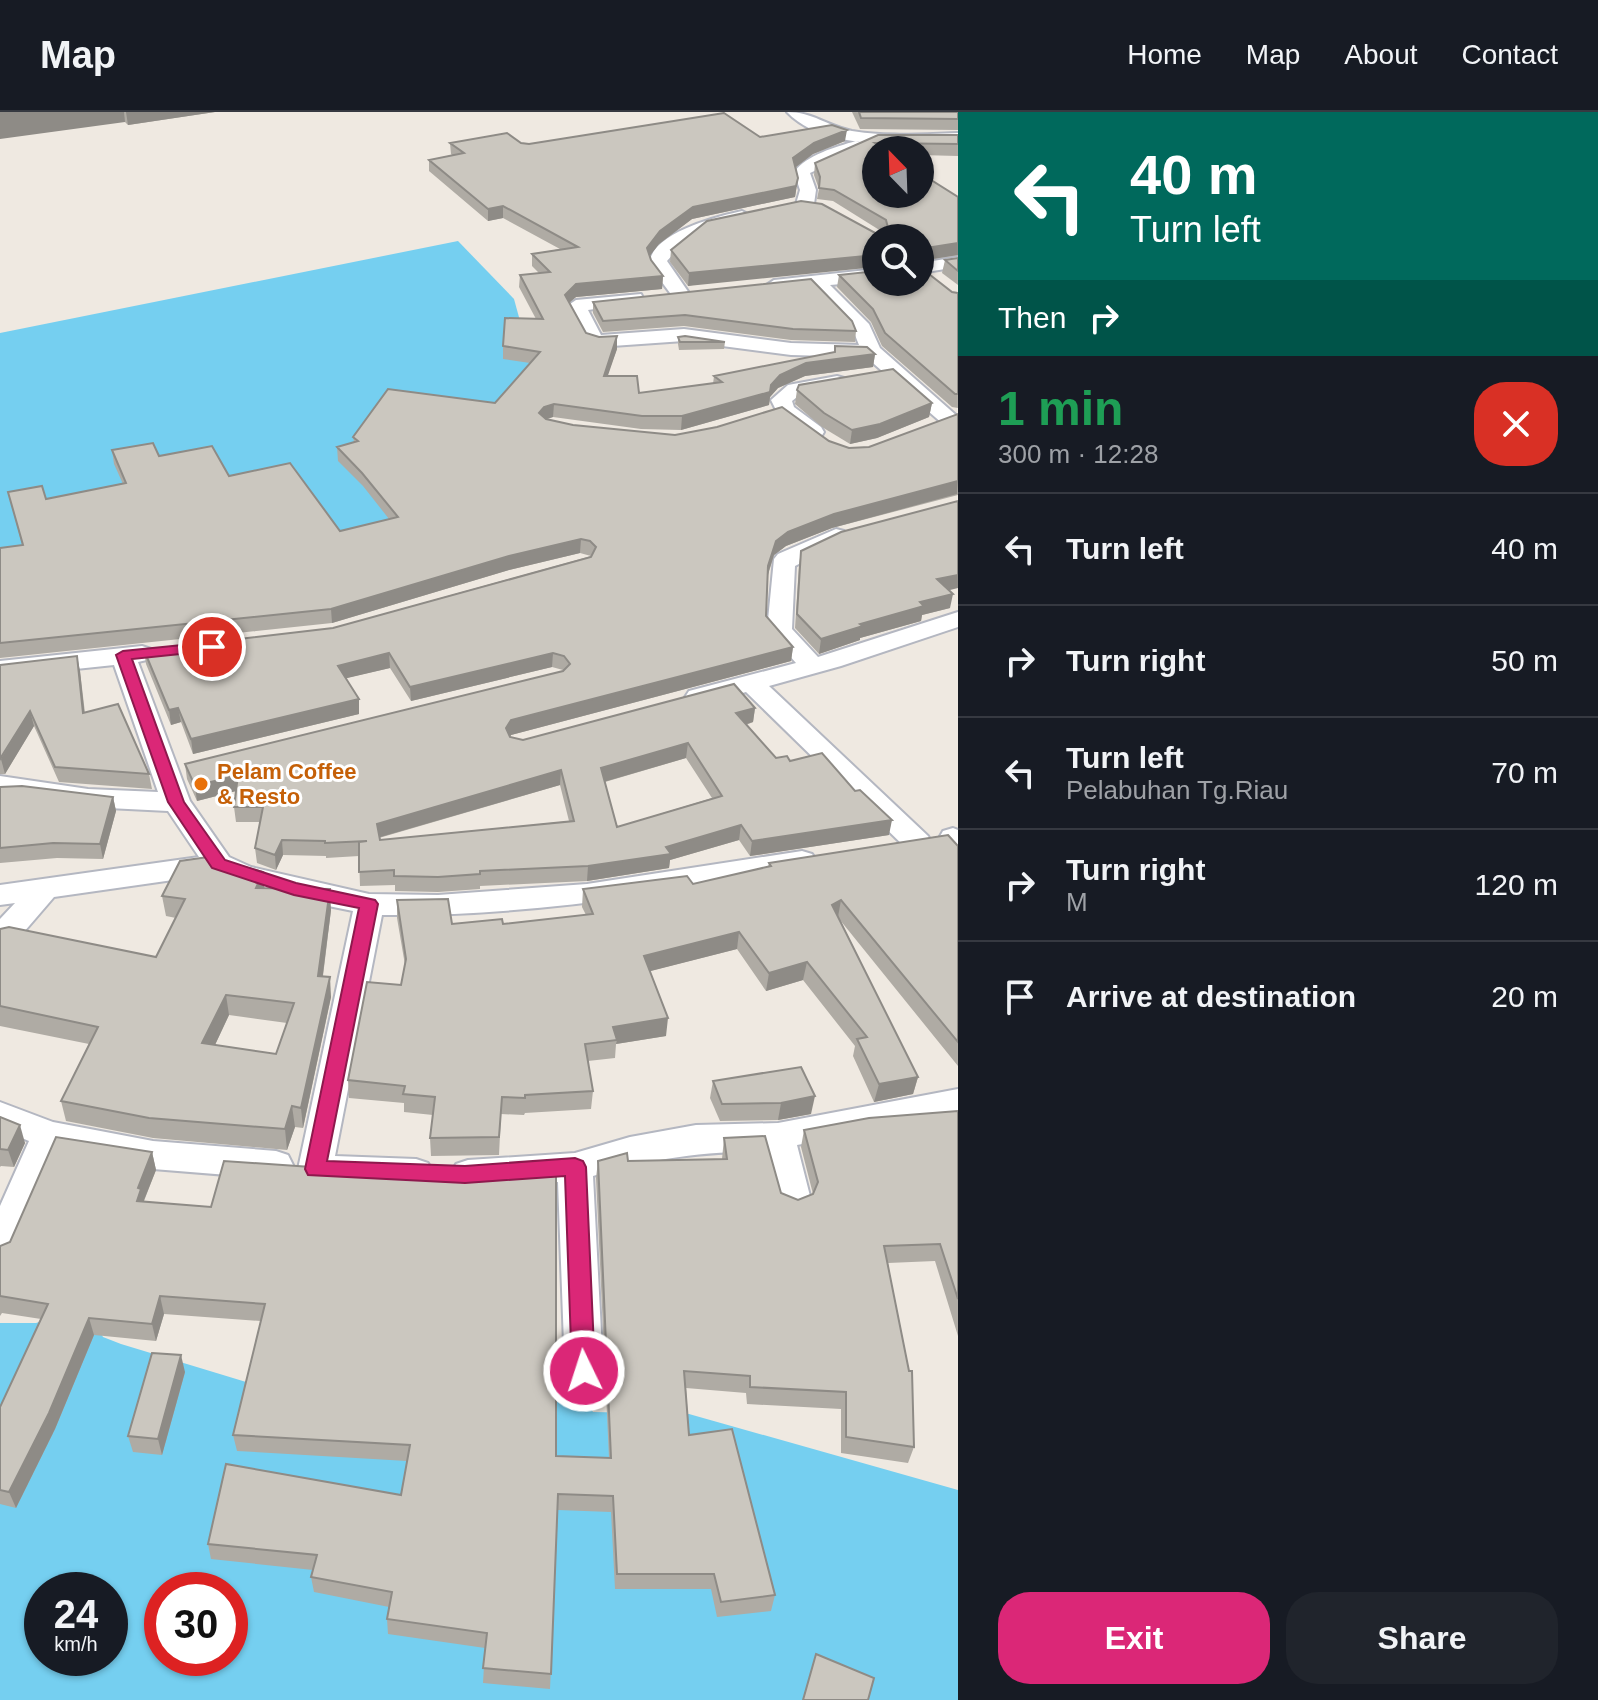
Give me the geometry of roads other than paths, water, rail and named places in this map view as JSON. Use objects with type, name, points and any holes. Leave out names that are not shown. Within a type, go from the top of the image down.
[{"type":"street","points":[[795,112],[822,128],[865,136]]},
{"type":"street","points":[[934,138],[958,138]]},
{"type":"street","points":[[825,208],[797,206],[808,190],[802,172],[809,165],[862,144]]},
{"type":"street","points":[[767,211],[699,226],[667,250],[658,260],[659,266],[687,292],[576,306],[593,339],[684,335],[734,344],[791,349],[871,351]]},
{"type":"street","points":[[934,266],[958,262]]},
{"type":"street","points":[[750,287],[862,277]]},
{"type":"street","points":[[934,279],[945,288]]},
{"type":"street","points":[[817,283],[862,328],[877,375]]},
{"type":"street","points":[[827,442],[777,412],[788,392],[810,385],[877,375],[946,421]]},
{"type":"street","points":[[813,666],[779,630],[783,566],[786,559],[830,538],[858,530]]},
{"type":"street","points":[[675,703],[813,666],[958,619]]},
{"type":"street","points":[[0,669],[168,651]]},
{"type":"street","points":[[123,655],[176,802],[219,864]]},
{"type":"street","points":[[751,683],[918,843]]},
{"type":"street","points":[[164,772],[194,765]]},
{"type":"street","points":[[0,785],[88,798],[176,802]]},
{"type":"street","points":[[876,849],[956,841]]},
{"type":"street","points":[[0,895],[219,864],[294,889],[369,904],[438,905],[587,894],[835,855]]},
{"type":"street","points":[[0,939],[44,890]]},
{"type":"street","points":[[315,1169],[369,904]]},
{"type":"street","points":[[0,1115],[49,1135],[153,1155],[315,1169],[465,1174],[575,1167],[630,1151],[696,1139],[778,1137],[958,1102]]},
{"type":"street","points":[[0,1247],[49,1135]]},
{"type":"street","points":[[778,1137],[793,1200]]},
{"type":"street","points":[[575,1167],[584,1371]]},
{"type":"water","points":[[458,241],[514,299],[548,423],[477,504],[0,624],[0,333]]},
{"type":"water","points":[[58,1316],[95,1323],[103,1337],[121,1344],[276,1391],[495,1357],[560,1361],[593,1412],[689,1414],[958,1490],[958,1700],[0,1700],[0,1323],[36,1323]]},
{"type":"place","name":"Pelam Coffee & Resto","points":[[201,784]]}]
